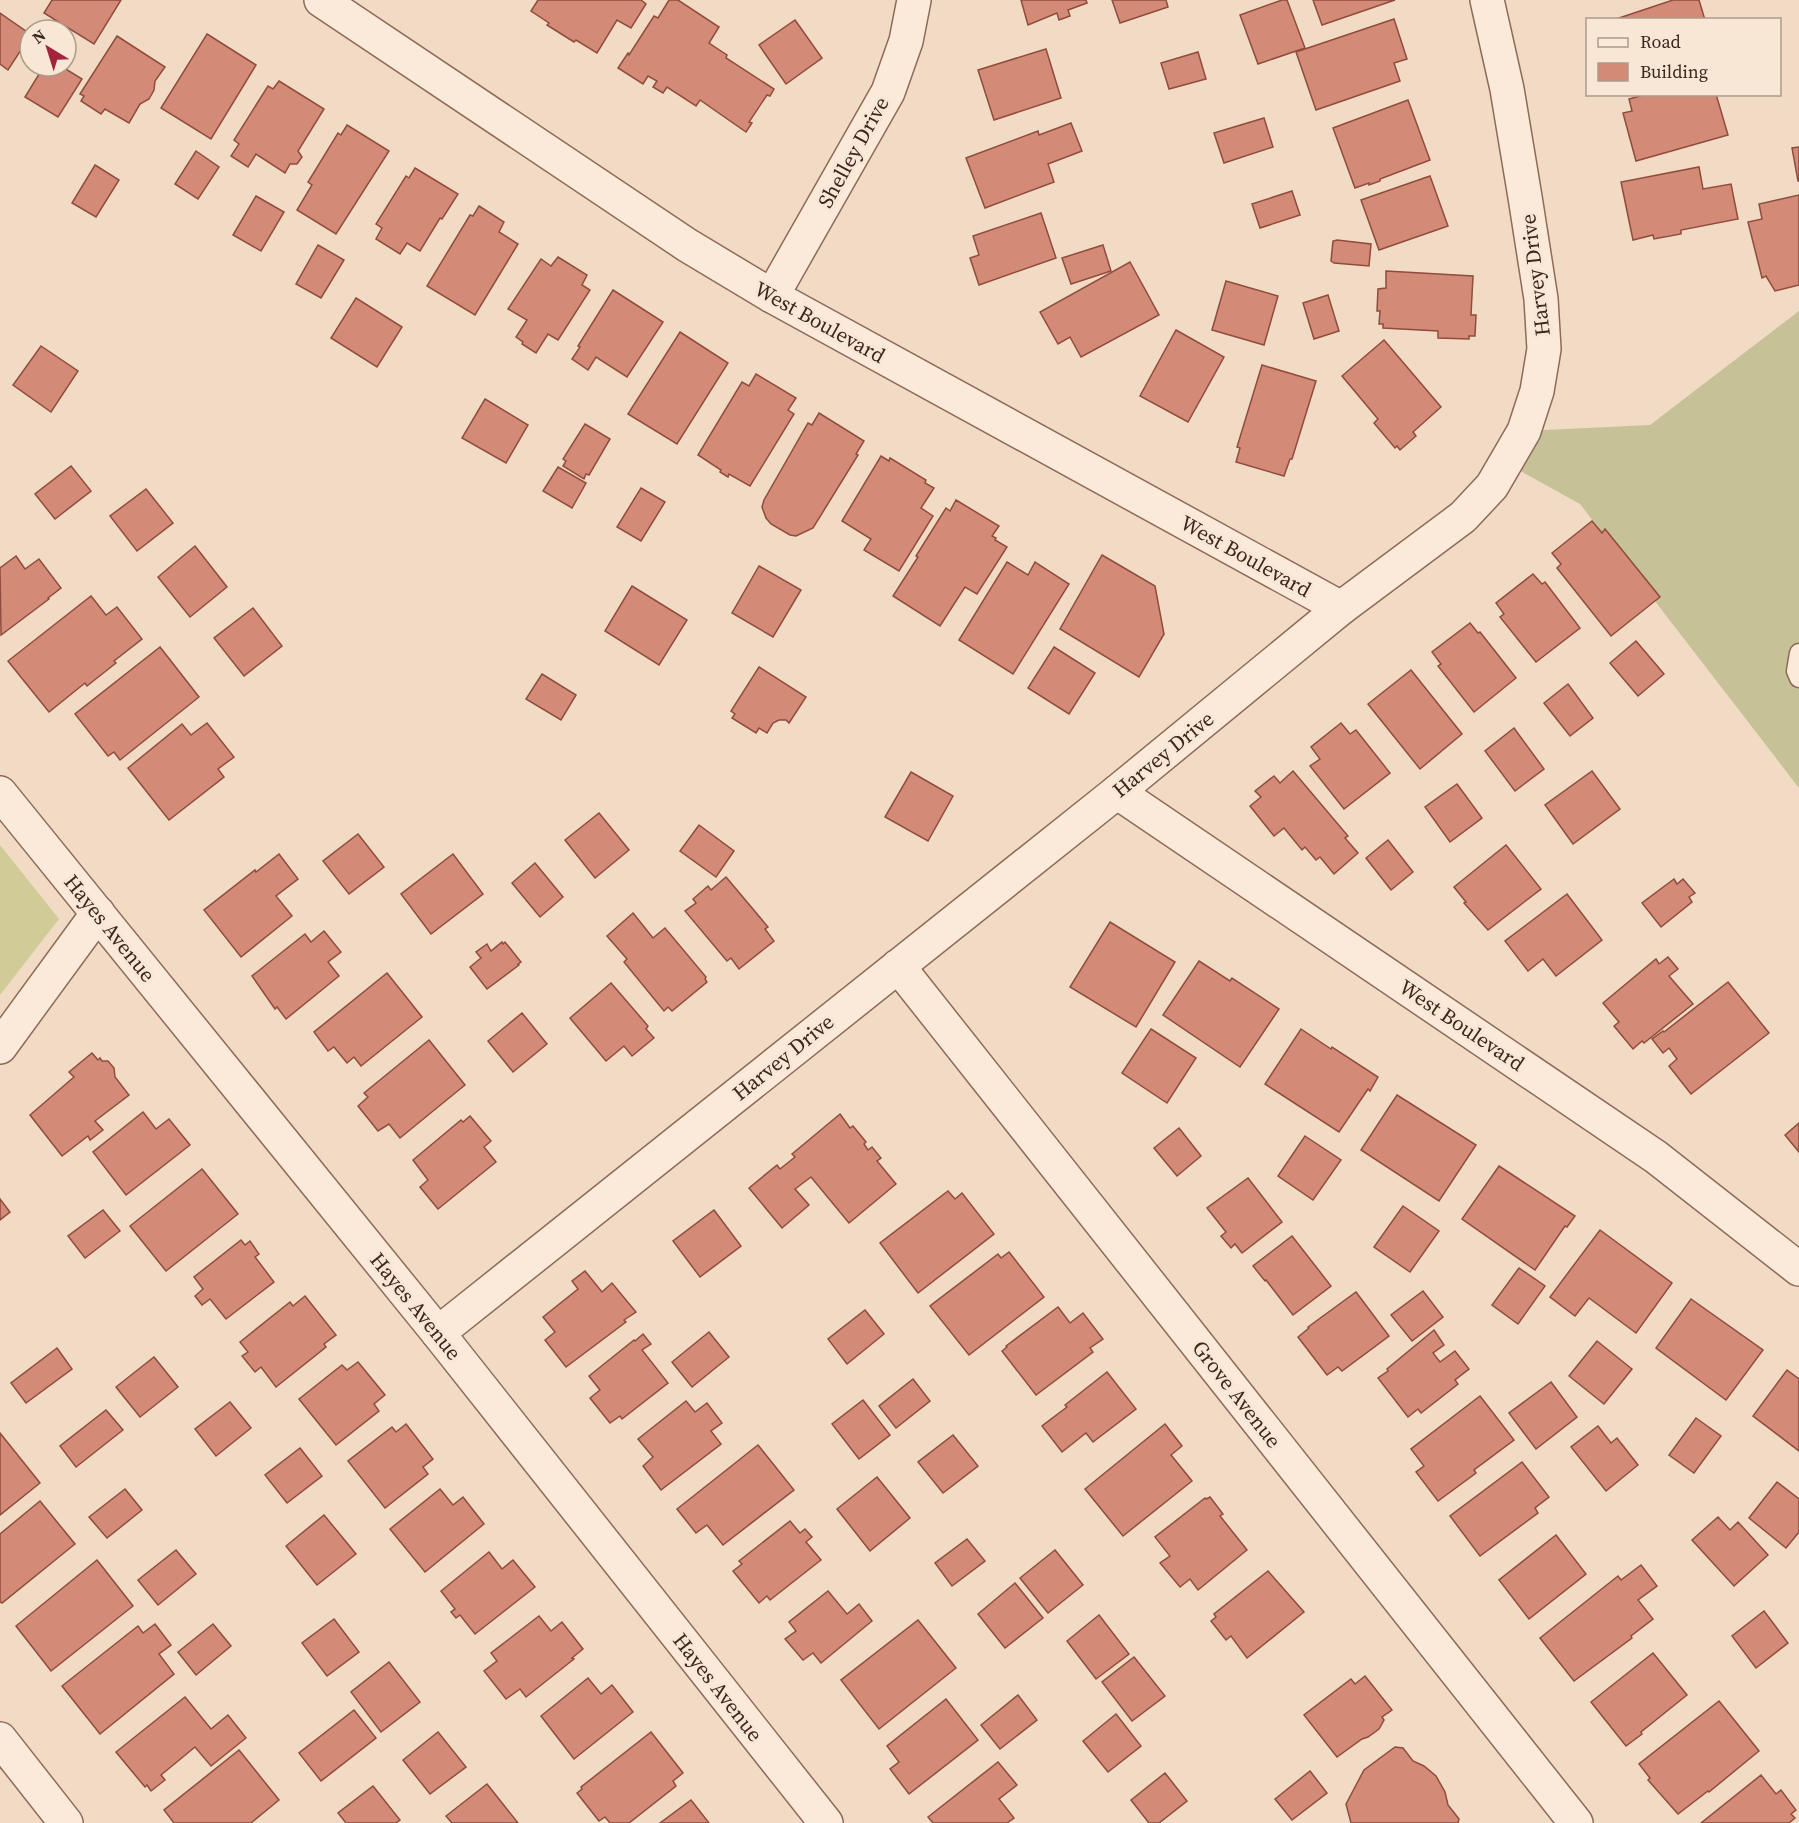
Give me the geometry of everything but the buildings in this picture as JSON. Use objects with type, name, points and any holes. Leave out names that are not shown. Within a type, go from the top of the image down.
[{"type":"street","name":"West Boulevard","points":[[321,0],[687,245],[772,297],[1341,608]]},
{"type":"street","name":"Shelley Drive","points":[[772,297],[888,92],[906,41],[914,0]]},
{"type":"street","name":"Harvey Drive","points":[[438,1333],[1117,792],[1341,608],[1463,517],[1492,486],[1524,431],[1537,391],[1544,349],[1541,299],[1507,89],[1487,0]]},
{"type":"street","name":"West Boulevard","points":[[1117,792],[1656,1157],[1799,1269]]},
{"type":"street","name":"Hayes Avenue","points":[[0,793],[438,1333],[826,1823]]},
{"type":"street","points":[[0,1047],[98,914]]},
{"type":"street","name":"Grove Avenue","points":[[897,966],[1576,1823]]},
{"type":"street","points":[[0,1739],[66,1823]]},
{"type":"lane","points":[[1799,653],[1796,671],[1799,678]]},
{"type":"shaded area","points":[[1799,311],[1799,788],[1580,504],[1506,463],[1524,431],[1650,425]]},
{"type":"shaded area","points":[[0,845],[59,919],[0,995]]}]
